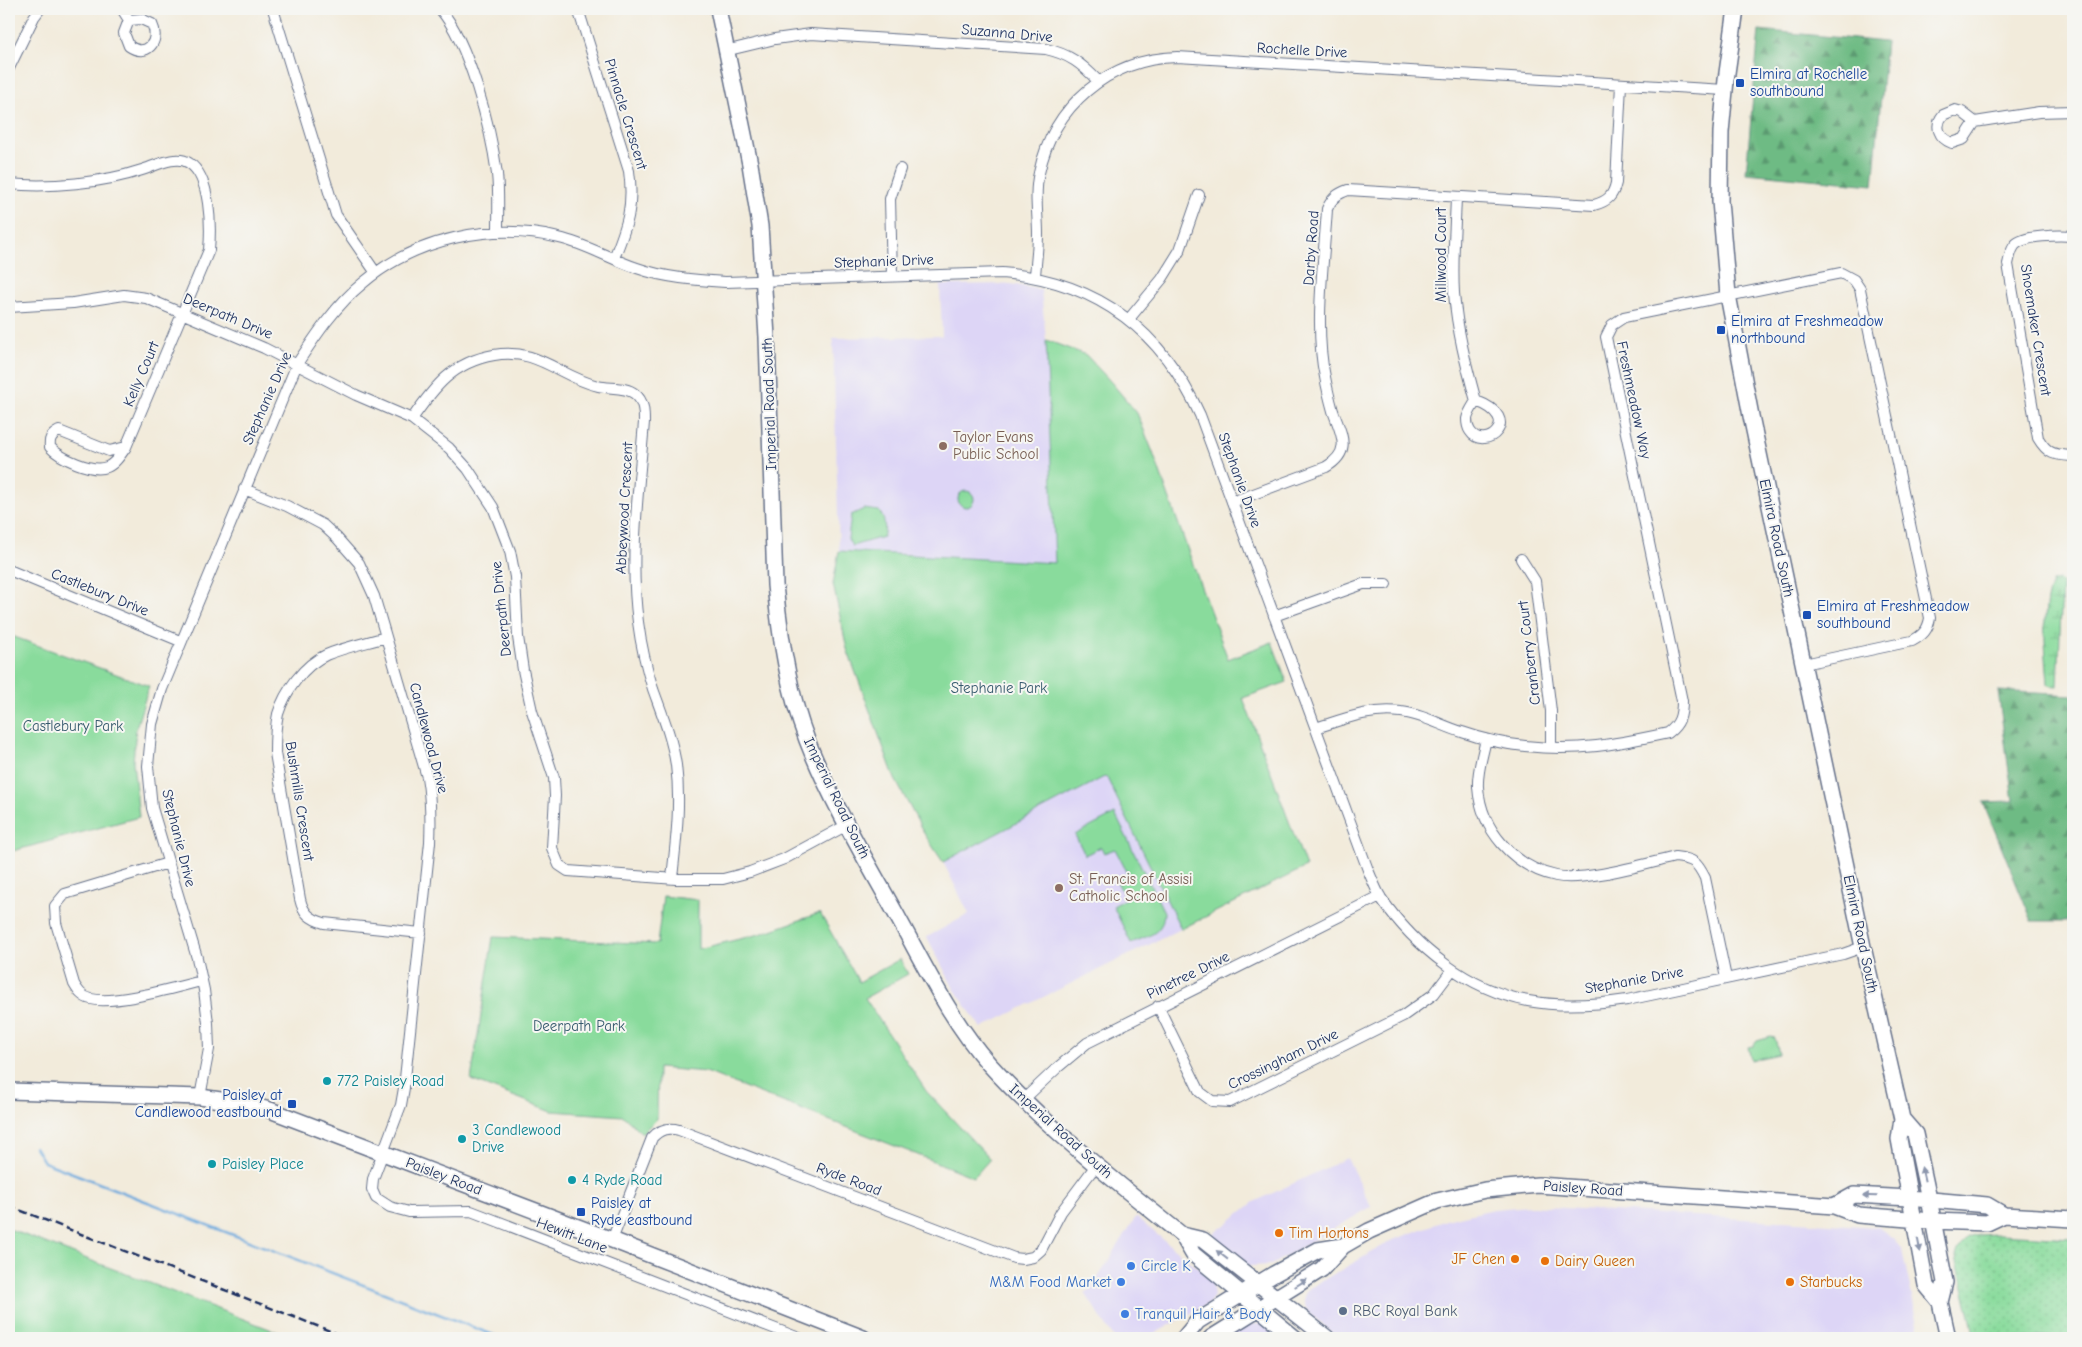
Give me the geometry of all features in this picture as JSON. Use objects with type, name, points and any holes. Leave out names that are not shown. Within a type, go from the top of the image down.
[{"type":"street","points":[[9,68],[34,17],[40,9]]},
{"type":"street","points":[[122,9],[129,20]]},
{"type":"street","points":[[273,9],[336,215],[376,273]]},
{"type":"street","points":[[440,9],[454,28],[465,52],[489,131],[497,175],[498,231]]},
{"type":"street","name":"Pinnacle Crescent","points":[[578,9],[629,171],[632,190],[631,208],[614,258]]},
{"type":"street","name":"Imperial Road South","points":[[718,9],[756,197],[764,281],[775,585],[778,617],[798,713],[822,776],[947,1006],[988,1062],[1023,1100],[1182,1235],[1193,1254],[1295,1338]]},
{"type":"street","name":"Elmira Road South","points":[[1736,9],[1721,132],[1720,201],[1728,295],[1751,416],[1863,947],[1902,1119],[1899,1139],[1926,1285],[1940,1302]]},
{"type":"street","name":"Suzanna Drive","points":[[725,51],[785,37],[811,34],[1046,49],[1061,52],[1073,58],[1084,66],[1098,81]]},
{"type":"street","name":"Rochelle Drive","points":[[1036,276],[1038,233],[1037,189],[1043,156],[1049,138],[1060,120],[1085,91],[1098,81],[1136,63],[1177,57],[1725,90]]},
{"type":"street","name":"Darby Road","points":[[1232,502],[1326,467],[1334,462],[1343,448],[1343,439],[1324,375],[1320,334],[1327,209],[1331,200],[1338,194],[1348,190],[1594,205],[1606,202],[1614,194],[1616,182],[1621,84]]},
{"type":"street","points":[[1975,122],[2039,112],[2073,111]]},
{"type":"street","name":"Kelly Court","points":[[9,184],[60,184],[98,180],[137,172],[168,161],[180,160],[189,163],[198,172],[207,196],[211,223],[209,250],[126,447],[108,467],[98,469],[90,468],[56,454],[50,447],[50,439],[59,431],[109,451],[126,447]]},
{"type":"street","points":[[892,275],[890,198],[900,169]]},
{"type":"street","points":[[1129,319],[1162,279],[1180,250],[1200,195]]},
{"type":"street","name":"Millwood Court","points":[[1456,197],[1454,293],[1462,349],[1476,401]]},
{"type":"street","name":"Stephanie Drive","points":[[200,1097],[209,1049],[208,1022],[202,981],[152,808],[148,764],[152,724],[162,689],[296,364],[331,316],[362,284],[406,255],[432,244],[468,235],[498,231],[533,233],[560,238],[636,268],[667,276],[726,282],[892,275],[1002,273],[1036,276],[1089,295],[1129,319],[1163,354],[1186,386],[1200,415],[1368,870],[1380,896],[1405,928],[1428,952],[1452,970],[1490,989],[1526,1001],[1561,1005],[1592,1005],[1627,1000],[1843,954],[1863,947]]},
{"type":"street","name":"Shoemaker Crescent","points":[[2073,236],[2028,238],[2016,244],[2010,252],[2008,264],[2038,438],[2044,448],[2054,455],[2073,456]]},
{"type":"street","name":"Freshmeadow Way","points":[[1316,728],[1359,714],[1402,712],[1486,739],[1524,746],[1574,749],[1604,746],[1668,732],[1679,722],[1682,714],[1682,701],[1606,337],[1612,325],[1624,317],[1835,273],[1848,275],[1860,289],[1930,618],[1928,627],[1922,636],[1912,642],[1804,664]]},
{"type":"street","name":"Deerpath Drive","points":[[9,306],[46,306],[124,296],[146,298],[256,344],[356,395],[412,419],[449,448],[468,469],[493,507],[507,543],[515,576],[518,637],[523,670],[532,710],[554,778],[556,796],[552,848],[559,865],[568,871],[672,878],[723,879],[750,872],[784,859],[847,825]]},
{"type":"street","name":"Abbeywood Crescent","points":[[412,419],[432,390],[454,370],[480,358],[505,353],[533,356],[582,381],[598,386],[626,390],[634,393],[640,399],[644,409],[644,422],[636,535],[635,596],[647,668],[671,741],[676,765],[678,819],[672,878]]},
{"type":"street","name":"Candlewood Drive","points":[[244,489],[305,515],[322,525],[337,538],[359,563],[366,576],[386,637],[427,777],[430,794],[431,826],[404,1088],[401,1105],[382,1152]]},
{"type":"street","name":"Cranberry Court","points":[[1521,559],[1535,581],[1551,711],[1551,748]]},
{"type":"street","name":"Castlebury Drive","points":[[9,570],[180,642]]},
{"type":"street","points":[[1274,616],[1363,584],[1386,584]]},
{"type":"street","name":"Bushmills Crescent","points":[[386,637],[324,656],[309,667],[293,684],[278,714],[275,753],[300,899],[310,918],[324,924],[421,933]]},
{"type":"street","points":[[1486,739],[1478,787],[1488,823],[1503,846],[1525,864],[1556,876],[1584,876],[1675,857],[1689,858],[1699,866],[1705,878],[1726,978]]},
{"type":"street","points":[[168,863],[65,894],[55,906],[56,923],[74,984],[78,991],[92,1000],[137,996],[202,981]]},
{"type":"street","name":"Pinetree Drive","points":[[1023,1100],[1087,1043],[1380,896]]},
{"type":"street","name":"Crossingham Drive","points":[[1158,1006],[1200,1092],[1212,1101],[1230,1102],[1404,1016],[1434,994],[1452,970]]},
{"type":"street","name":"Paisley Road","points":[[9,1091],[200,1097],[270,1110],[863,1338]]},
{"type":"street","name":"Elmira Road South","points":[[1902,1119],[1914,1134],[1929,1200],[1945,1282],[1940,1302],[1948,1338]]},
{"type":"street","name":"Ryde Road","points":[[612,1240],[652,1138],[661,1130],[670,1128],[680,1130],[1014,1258],[1023,1259],[1033,1257],[1041,1250],[1061,1212],[1097,1164]]},
{"type":"street","name":"Hewitt Lane","points":[[382,1152],[373,1179],[372,1189],[376,1198],[390,1207],[409,1212],[471,1211],[799,1338]]},
{"type":"street","name":"Paisley Road","points":[[1184,1338],[1198,1321],[1318,1250],[1343,1246],[1437,1201],[1485,1190],[1538,1185],[1834,1206],[1858,1215],[1933,1221],[1987,1223],[2004,1215]]},
{"type":"street","name":"Paisley Road","points":[[1834,1206],[1854,1195],[1987,1205],[2004,1215],[2073,1219]]},
{"type":"street","name":"Imperial Road South","points":[[1182,1235],[1204,1240],[1327,1338]]},
{"type":"street","name":"Paisley Road","points":[[1211,1338],[1322,1269],[1343,1246]]},
{"type":"shaded area","name":"Taylor Evans Public School","points":[[1011,284],[1041,290],[1046,340],[1055,563],[839,551],[833,338],[942,336],[940,285]]},
{"type":"shaded area","name":"St. Francis of Assisi Catholic School","points":[[1106,776],[1181,929],[981,1028],[953,987],[927,937],[969,914],[943,862]]},
{"type":"shaded area","points":[[1347,1158],[1371,1207],[1271,1265],[1249,1266],[1212,1235],[1254,1202]]},
{"type":"shaded area","points":[[1530,1206],[1878,1227],[1893,1238],[1902,1250],[1921,1338],[1339,1338],[1308,1312],[1304,1303],[1304,1296],[1308,1289],[1393,1240],[1446,1220],[1494,1209]]},
{"type":"shaded area","points":[[1136,1217],[1212,1280],[1214,1296],[1209,1303],[1147,1338],[1114,1338],[1085,1293],[1091,1289]]},
{"type":"shaded area","points":[[1248,1324],[1270,1326],[1286,1338],[1225,1338]]},
{"type":"green space","points":[[1759,30],[1886,42],[1873,185],[1746,173]]},
{"type":"green space","name":"Stephanie Park","points":[[1046,340],[1086,355],[1137,413],[1228,659],[1272,642],[1287,682],[1243,698],[1306,867],[1181,929],[1106,776],[943,862],[925,835],[895,779],[847,649],[833,584],[839,551],[1055,563]]},
{"type":"green space","points":[[963,491],[969,491],[974,496],[972,505],[963,507],[958,502],[958,496]]},
{"type":"green space","points":[[864,509],[879,511],[883,517],[883,537],[852,546],[848,539],[851,515]]},
{"type":"green space","points":[[2059,580],[2062,583],[2058,686],[2054,687],[2048,684],[2045,619],[2048,594],[2052,582]]},
{"type":"green space","name":"Castlebury Park","points":[[9,635],[149,686],[136,728],[133,762],[139,817],[9,852]]},
{"type":"green space","points":[[1998,691],[2073,695],[2073,921],[2032,921],[1983,802],[2013,801]]},
{"type":"green space","points":[[1115,814],[1164,912],[1161,925],[1154,933],[1131,943],[1113,906],[1126,899],[1116,880],[1128,874],[1115,849],[1104,853],[1101,847],[1085,855],[1075,835]]},
{"type":"green space","name":"Deerpath Park","points":[[663,896],[698,900],[698,949],[760,934],[820,913],[859,982],[900,959],[908,974],[865,998],[926,1091],[990,1159],[974,1177],[706,1072],[658,1068],[657,1119],[642,1133],[623,1116],[552,1111],[471,1080],[493,937],[657,944]]},
{"type":"green space","points":[[1771,1037],[1775,1038],[1779,1054],[1751,1060],[1748,1047],[1753,1046],[1757,1041]]},
{"type":"green space","points":[[9,1229],[293,1338],[9,1338]]},
{"type":"green space","points":[[1999,1234],[2073,1238],[2073,1338],[1975,1338],[1956,1257],[1958,1249],[1967,1239],[1978,1235]]},
{"type":"waterway","points":[[35,1147],[44,1162],[501,1338]]},
{"type":"railway","points":[[9,1206],[348,1338]]},
{"type":"place","name":"Elmira at Rochelle southbound","points":[[1740,83]]},
{"type":"place","name":"Elmira at Freshmeadow northbound","points":[[1721,330]]},
{"type":"place","name":"Taylor Evans Public School","points":[[943,446]]},
{"type":"place","name":"Elmira at Freshmeadow southbound","points":[[1807,615]]},
{"type":"place","name":"St. Francis of Assisi Catholic School","points":[[1059,888]]},
{"type":"place","name":"772 Paisley Road","points":[[327,1081]]},
{"type":"place","name":"Paisley at Candlewood eastbound","points":[[292,1104]]},
{"type":"place","name":"3 Candlewood Drive","points":[[462,1139]]},
{"type":"place","name":"Paisley Place","points":[[212,1164]]},
{"type":"place","name":"4 Ryde Road","points":[[572,1180]]},
{"type":"place","name":"Paisley at Ryde eastbound","points":[[581,1212]]},
{"type":"place","name":"Tim Hortons","points":[[1279,1233]]},
{"type":"place","name":"JF Chen","points":[[1515,1259]]},
{"type":"place","name":"Dairy Queen","points":[[1545,1261]]},
{"type":"place","name":"Circle K","points":[[1131,1266]]},
{"type":"place","name":"M&M Food Market","points":[[1121,1282]]},
{"type":"place","name":"Starbucks","points":[[1790,1282]]},
{"type":"place","name":"RBC Royal Bank","points":[[1343,1311]]},
{"type":"place","name":"Tranquil Hair & Body","points":[[1125,1314]]}]
